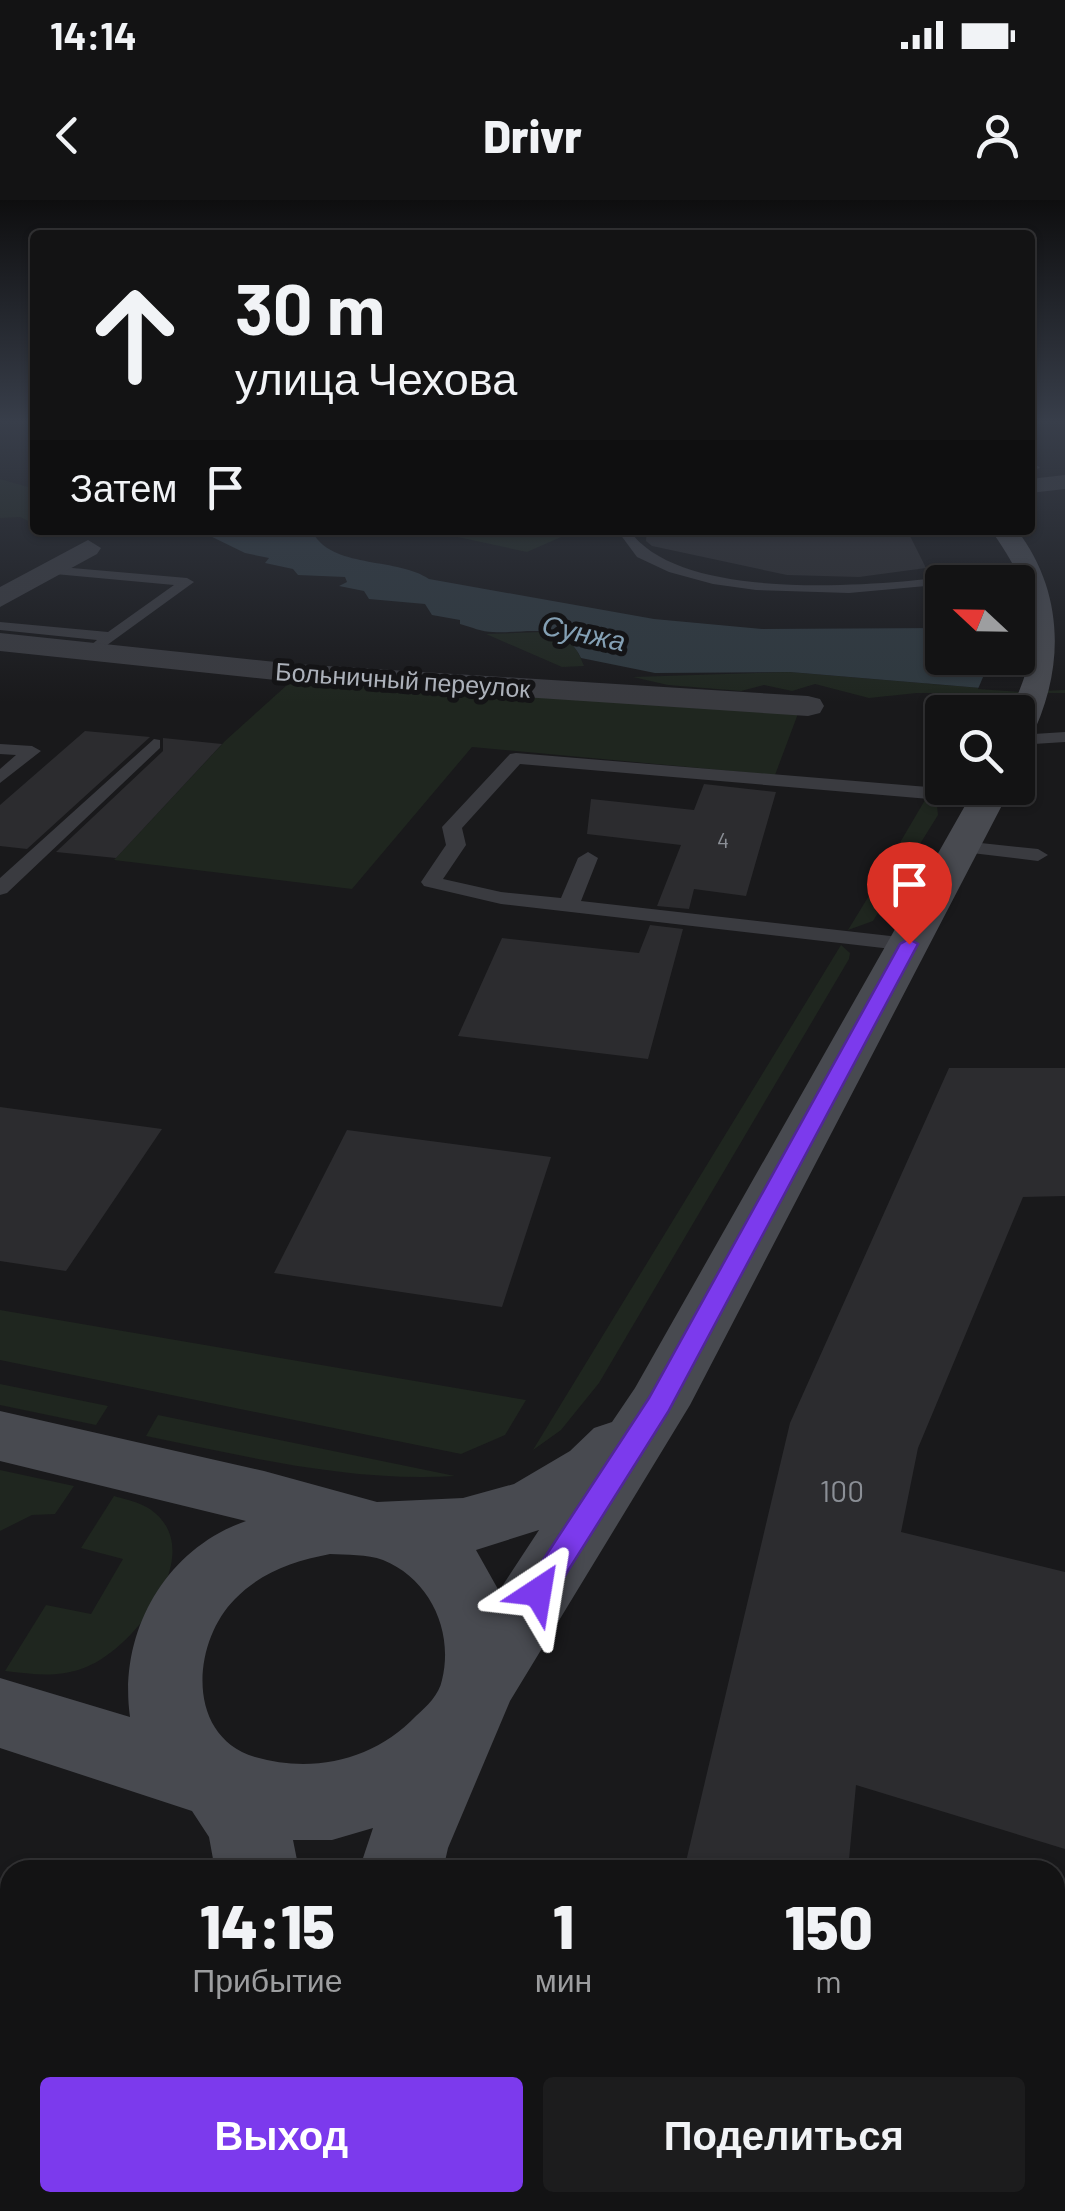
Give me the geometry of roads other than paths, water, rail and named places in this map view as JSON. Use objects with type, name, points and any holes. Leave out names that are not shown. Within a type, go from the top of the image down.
[{"type":"main road","points":[[1009,535],[1025,550],[1054,606],[1055,632],[1048,668],[1035,696]]},
{"type":"main road","points":[[658,1405],[594,1469],[534,1505],[463,1526],[377,1530],[330,1526],[285,1534],[244,1552],[208,1580],[180,1615],[165,1656],[162,1698],[176,1738],[193,1763],[248,1797],[293,1806],[340,1803],[386,1788],[426,1762],[468,1708],[658,1405],[985,805]]},
{"type":"main road","points":[[0,1436],[246,1493],[377,1530],[416,1544],[449,1568],[472,1601],[482,1640],[468,1708],[403,1860]]},
{"type":"main road","points":[[0,1713],[34,1720],[219,1782],[239,1808],[255,1843],[256,1860]]},
{"type":"street","points":[[0,598],[88,548]]},
{"type":"street","name":"Больничный переулок","points":[[0,642],[102,644],[295,673],[808,706]]},
{"type":"lane","points":[[627,535],[639,552],[682,572],[750,584],[846,589],[925,585]]},
{"type":"lane","points":[[0,626],[102,644],[187,582],[49,570]]},
{"type":"lane","points":[[1035,737],[1065,737]]},
{"type":"lane","points":[[2,886],[154,744]]},
{"type":"lane","points":[[0,748],[32,752],[0,778]]},
{"type":"lane","points":[[909,944],[500,898],[430,882],[456,845],[452,827],[516,758],[925,788]]},
{"type":"lane","points":[[962,848],[1038,854]]},
{"type":"lane","points":[[568,906],[588,858]]},
{"type":"water","name":"Сунжа","points":[[208,535],[310,535],[337,553],[416,572],[429,579],[654,619],[762,629],[925,628],[925,675],[1007,675],[993,689],[790,672],[655,673],[581,658],[565,638],[554,634],[485,631],[460,624],[460,620],[432,615],[425,604],[369,599],[364,591],[339,586],[347,582],[345,577],[298,575],[293,569],[265,563],[269,558],[245,553]]}]
